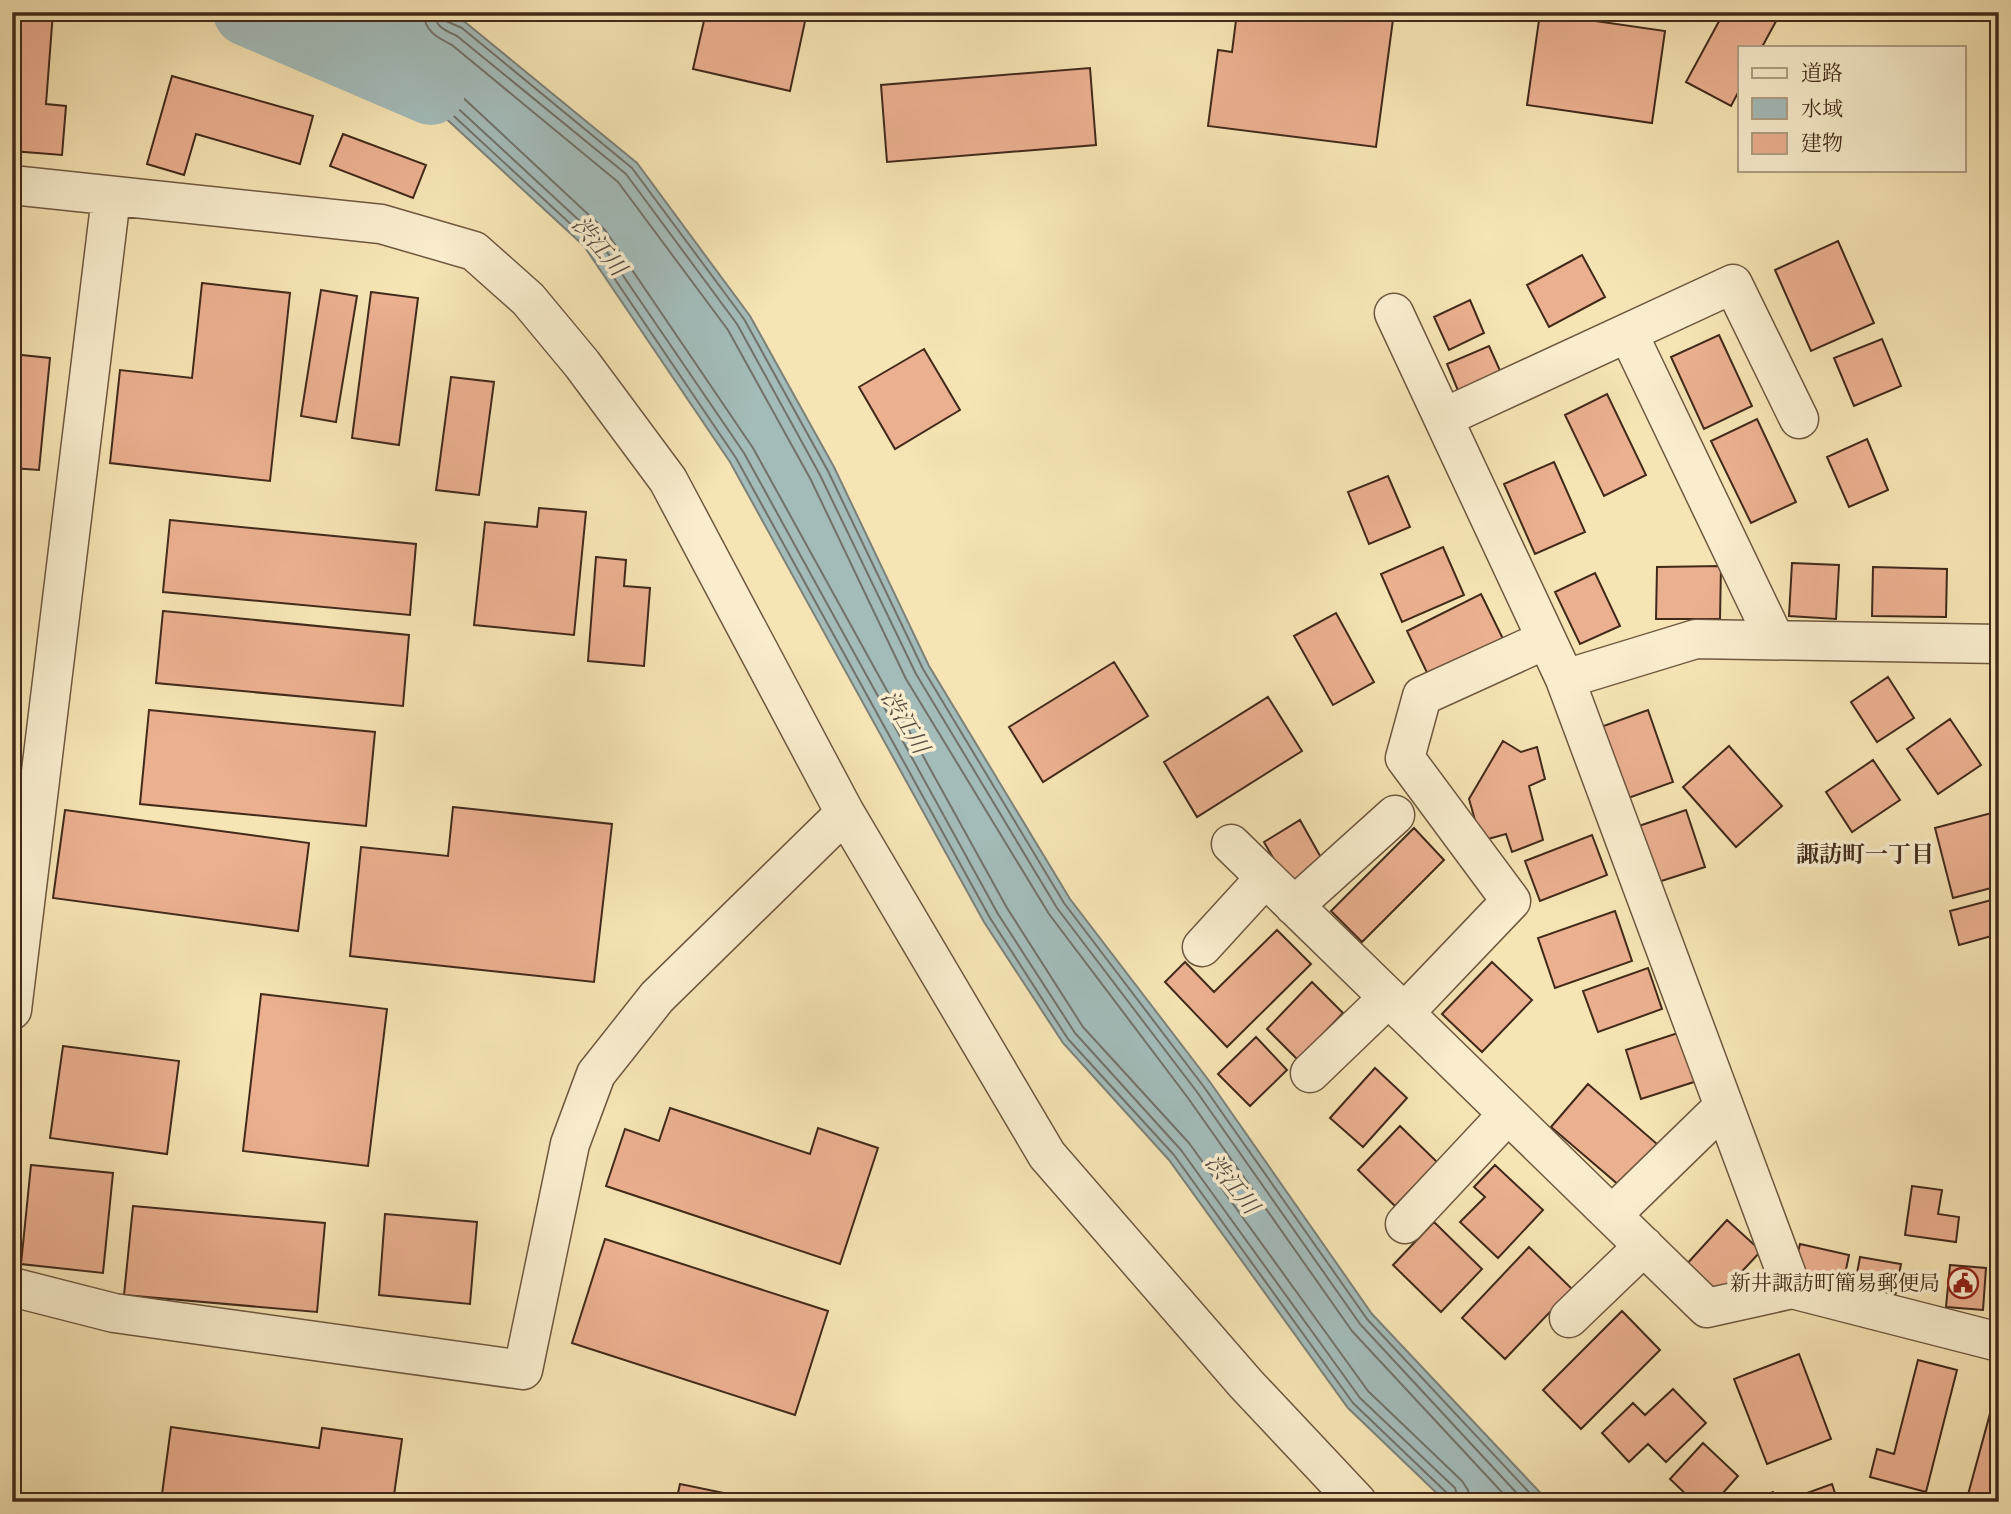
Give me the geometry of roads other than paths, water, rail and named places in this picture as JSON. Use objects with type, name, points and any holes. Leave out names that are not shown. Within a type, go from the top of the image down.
[{"type":"street","points":[[12,186],[381,224],[474,251],[528,299],[582,364],[668,480],[845,813],[1047,1155],[1245,1384],[1357,1502]]},
{"type":"street","points":[[12,1010],[111,197]]},
{"type":"street","points":[[1443,418],[1733,284],[1799,419]]},
{"type":"street","points":[[1394,313],[1565,680],[1792,1289]]},
{"type":"street","points":[[1628,333],[1775,640]]},
{"type":"street","points":[[1565,680],[1696,639],[1999,644]]},
{"type":"street","points":[[1310,1073],[1396,1005],[1511,901],[1405,758],[1422,696],[1545,640]]},
{"type":"street","points":[[12,1287],[114,1313],[523,1370],[570,1144],[596,1074],[657,996],[845,813]]},
{"type":"street","points":[[1294,906],[1395,816]]},
{"type":"street","points":[[1231,844],[1707,1308],[1792,1289],[1999,1342]]},
{"type":"street","points":[[1202,947],[1265,878]]},
{"type":"street","points":[[1612,1215],[1724,1106]]},
{"type":"street","points":[[1405,1224],[1508,1114]]},
{"type":"street","points":[[1569,1318],[1644,1246]]},
{"type":"water","points":[[275,12],[443,12],[465,22],[637,163],[750,316],[834,467],[929,666],[1070,899],[1210,1082],[1372,1314],[1549,1502],[1446,1502],[1348,1408],[1169,1160],[1063,1043],[984,922],[730,462],[584,246],[440,113]]},
{"type":"waterway","name":"渋江川","points":[[247,12],[431,91]]},
{"type":"place","name":"新井諏訪町簡易郵便局","points":[[1963,1283]]},
{"type":"district","name":"諏訪町一丁目","points":[[1865,854]]}]
